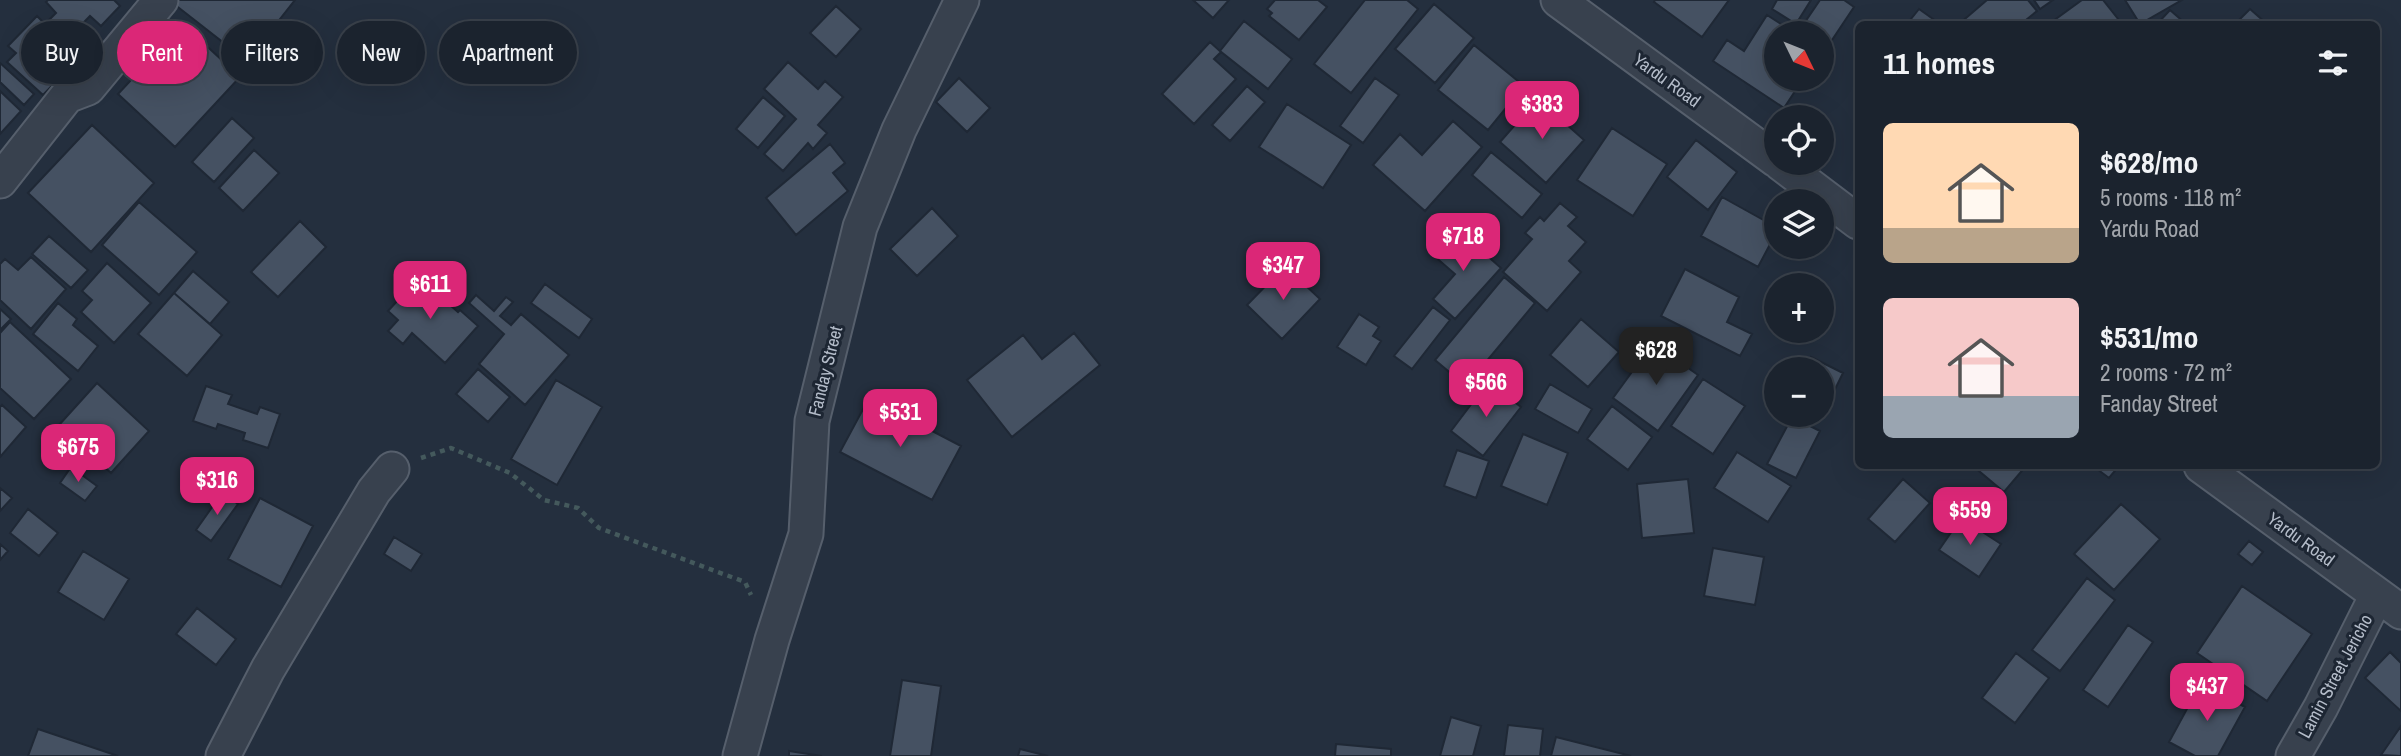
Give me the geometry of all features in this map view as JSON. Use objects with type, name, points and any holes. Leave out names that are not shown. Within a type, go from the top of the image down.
[{"type":"street","points":[[0,181],[67,96],[88,88],[161,0]]},
{"type":"street","name":"Fanday Street","points":[[740,756],[772,640],[806,534],[812,421],[860,227],[899,130],[962,0]]},
{"type":"street","name":"Yardu Road","points":[[1558,0],[1764,151]]},
{"type":"street","name":"Yardu Road","points":[[1796,175],[1855,220]]},
{"type":"street","points":[[223,756],[268,669],[374,491],[392,469]]},
{"type":"street","name":"Yardu Road","points":[[2205,469],[2389,604]]},
{"type":"street","name":"Lamin Street Jericho","points":[[2293,756],[2321,707],[2389,604]]},
{"type":"path","points":[[392,469],[451,448],[510,472],[544,500],[578,508],[599,528],[745,582],[772,640]]},
{"type":"building","points":[[114,0],[120,6],[103,24],[103,21],[96,21],[90,16],[85,21],[48,21],[56,13],[46,2]]},
{"type":"building","points":[[176,0],[295,0],[278,21],[221,21],[221,41],[207,30],[207,21],[196,21],[174,4]]},
{"type":"building","points":[[1193,0],[1229,0],[1213,18]]},
{"type":"building","points":[[1275,0],[1318,0],[1327,7],[1299,40],[1269,16],[1272,13],[1267,9]]},
{"type":"building","points":[[1365,0],[1407,0],[1418,9],[1351,93],[1314,64]]},
{"type":"building","points":[[1729,0],[1702,37],[1654,2]]},
{"type":"building","points":[[1777,0],[1811,0],[1798,21],[1791,21],[1772,9]]},
{"type":"building","points":[[1820,0],[1844,0],[1854,7],[1834,37],[1834,21],[1806,21]]},
{"type":"building","points":[[1987,0],[2028,0],[2037,11],[2025,21],[1962,21]]},
{"type":"building","points":[[2034,0],[2053,0],[2040,9]]},
{"type":"building","points":[[2082,0],[2103,0],[2120,21],[2053,21]]},
{"type":"building","points":[[2125,0],[2182,0],[2145,21],[2138,21]]},
{"type":"building","points":[[1434,4],[1474,38],[1435,83],[1395,49]]},
{"type":"building","points":[[836,6],[861,29],[836,57],[810,33]]},
{"type":"building","points":[[1919,9],[1936,21],[1909,21]]},
{"type":"building","points":[[2250,9],[2264,21],[2238,21]]},
{"type":"building","points":[[2170,10],[2183,21],[2160,21]]},
{"type":"building","points":[[1767,15],[1776,21],[1764,21],[1764,91],[1795,91],[1786,105],[1779,105],[1713,61],[1727,40],[1744,51]]},
{"type":"building","points":[[1244,21],[1292,59],[1268,89],[1220,51]]},
{"type":"building","points":[[21,33],[21,75],[7,62],[16,53],[8,46]]},
{"type":"building","points":[[1210,42],[1221,52],[1214,59],[1236,79],[1194,124],[1162,94]]},
{"type":"building","points":[[1474,45],[1524,86],[1488,130],[1438,90]]},
{"type":"building","points":[[207,46],[221,59],[221,84],[234,84],[175,147],[118,94],[127,84],[207,84]]},
{"type":"building","points":[[788,62],[818,89],[825,81],[843,97],[818,125],[827,133],[813,149],[808,143],[783,171],[764,154],[796,119],[764,89]]},
{"type":"building","points":[[0,63],[34,94],[24,105],[0,82]]},
{"type":"building","points":[[959,78],[990,108],[967,132],[936,102]]},
{"type":"building","points":[[1375,78],[1399,95],[1363,143],[1340,126]]},
{"type":"building","points":[[31,84],[54,84],[43,95]]},
{"type":"building","points":[[1247,86],[1265,102],[1230,141],[1212,125]]},
{"type":"building","points":[[0,91],[21,111],[0,134]]},
{"type":"building","points":[[763,97],[785,116],[758,148],[736,129]]},
{"type":"building","points":[[1538,99],[1584,140],[1546,183],[1500,142]]},
{"type":"building","points":[[1287,104],[1351,145],[1323,188],[1259,147]]},
{"type":"building","points":[[232,118],[254,138],[214,182],[192,162]]},
{"type":"building","points":[[1453,121],[1482,147],[1425,211],[1373,165],[1400,134],[1422,155]]},
{"type":"building","points":[[92,125],[154,183],[91,252],[28,193]]},
{"type":"building","points":[[1612,128],[1667,164],[1633,216],[1577,180]]},
{"type":"building","points":[[1696,140],[1737,172],[1708,210],[1667,177]]},
{"type":"building","points":[[830,144],[845,163],[833,173],[848,191],[796,235],[766,198]]},
{"type":"building","points":[[254,150],[279,173],[243,211],[219,188]]},
{"type":"building","points":[[1491,152],[1542,194],[1522,218],[1472,175]]},
{"type":"building","points":[[1722,197],[1764,220],[1764,256],[1758,267],[1701,236]]},
{"type":"building","points":[[139,202],[197,252],[159,295],[102,245]]},
{"type":"building","points":[[1560,203],[1577,217],[1568,226],[1586,242],[1569,261],[1581,272],[1547,311],[1503,272],[1532,239],[1525,233],[1540,217],[1544,221]]},
{"type":"building","points":[[932,208],[958,236],[917,276],[890,249]]},
{"type":"building","points":[[300,221],[326,247],[278,297],[251,272]]},
{"type":"building","points":[[1457,229],[1501,268],[1455,319],[1433,299],[1455,274],[1433,255]]},
{"type":"building","points":[[49,236],[88,270],[71,288],[32,254]]},
{"type":"building","points":[[31,257],[66,289],[31,329],[0,300],[0,264],[5,259],[18,270]]},
{"type":"building","points":[[107,263],[151,303],[114,343],[81,312],[92,300],[82,291]]},
{"type":"building","points":[[1285,266],[1320,299],[1282,339],[1247,305]]},
{"type":"building","points":[[1685,269],[1739,297],[1727,322],[1752,334],[1740,356],[1661,316]]},
{"type":"building","points":[[193,271],[229,302],[210,324],[174,293]]},
{"type":"building","points":[[419,277],[478,326],[445,363],[412,333],[403,344],[388,331],[398,320],[388,311]]},
{"type":"building","points":[[1504,277],[1535,303],[1466,386],[1435,360]]},
{"type":"building","points":[[545,284],[592,319],[579,338],[531,303]]},
{"type":"building","points":[[174,293],[222,335],[187,376],[138,334]]},
{"type":"building","points":[[476,295],[494,311],[506,297],[513,302],[500,316],[511,325],[521,314],[569,355],[525,405],[479,364],[504,334],[469,303]]},
{"type":"building","points":[[58,303],[77,319],[73,325],[98,346],[78,371],[33,334]]},
{"type":"building","points":[[1433,307],[1450,320],[1412,369],[1394,356]]},
{"type":"building","points":[[0,309],[11,319],[0,330]]},
{"type":"building","points":[[1359,314],[1379,327],[1373,336],[1381,341],[1366,365],[1337,347]]},
{"type":"building","points":[[1581,319],[1619,352],[1588,387],[1550,355]]},
{"type":"building","points":[[10,322],[71,379],[34,419],[0,388],[0,333]]},
{"type":"building","points":[[1074,333],[1100,365],[1012,437],[967,380],[1023,335],[1042,359]]},
{"type":"building","points":[[1653,343],[1698,375],[1658,431],[1613,398]]},
{"type":"building","points":[[1834,368],[1843,373],[1834,391]]},
{"type":"building","points":[[478,369],[510,397],[488,422],[456,394]]},
{"type":"building","points":[[1703,379],[1745,406],[1713,454],[1671,426]]},
{"type":"building","points":[[556,380],[602,407],[557,485],[511,459]]},
{"type":"building","points":[[1488,382],[1521,407],[1483,456],[1451,431]]},
{"type":"building","points":[[97,383],[149,431],[111,473],[59,425]]},
{"type":"building","points":[[1550,384],[1592,409],[1578,433],[1535,409]]},
{"type":"building","points":[[206,386],[232,395],[228,404],[257,414],[260,407],[280,414],[268,448],[243,440],[245,433],[218,424],[216,429],[193,421]]},
{"type":"building","points":[[869,398],[961,446],[932,500],[840,452]]},
{"type":"building","points":[[2,405],[26,427],[0,457],[0,407]]},
{"type":"building","points":[[1612,406],[1652,437],[1628,470],[1587,439]]},
{"type":"building","points":[[1787,427],[1812,427],[1820,431],[1796,478],[1767,464]]},
{"type":"building","points":[[1523,434],[1568,453],[1547,505],[1501,486]]},
{"type":"building","points":[[1457,450],[1489,461],[1476,498],[1444,486]]},
{"type":"building","points":[[1737,452],[1791,486],[1768,522],[1714,488]]},
{"type":"building","points":[[71,467],[97,486],[85,501],[60,483]]},
{"type":"building","points":[[1977,469],[2023,469],[2004,492]]},
{"type":"building","points":[[2097,469],[2116,469],[2109,478]]},
{"type":"building","points":[[1688,479],[1694,533],[1642,538],[1637,484]]},
{"type":"building","points":[[1903,479],[1930,503],[1895,542],[1868,519]]},
{"type":"building","points":[[0,488],[12,498],[0,511]]},
{"type":"building","points":[[222,493],[238,504],[211,541],[196,530]]},
{"type":"building","points":[[260,498],[313,526],[281,587],[228,559]]},
{"type":"building","points":[[2121,504],[2160,539],[2114,590],[2074,554]]},
{"type":"building","points":[[28,509],[58,533],[39,556],[10,533]]},
{"type":"building","points":[[1961,518],[2001,544],[1979,577],[1939,550]]},
{"type":"building","points":[[394,537],[422,554],[411,571],[384,554]]},
{"type":"building","points":[[2249,541],[2263,552],[2252,565],[2238,554]]},
{"type":"building","points":[[0,544],[8,551],[0,560]]},
{"type":"building","points":[[1713,548],[1764,557],[1755,605],[1704,596]]},
{"type":"building","points":[[83,551],[129,579],[104,620],[58,592]]},
{"type":"building","points":[[2087,578],[2115,600],[2060,671],[2032,650]]},
{"type":"building","points":[[2242,586],[2312,634],[2267,701],[2197,653]]},
{"type":"building","points":[[197,608],[236,639],[216,665],[176,634]]},
{"type":"building","points":[[2128,625],[2153,642],[2108,707],[2083,690]]},
{"type":"building","points":[[2390,652],[2401,663],[2401,711],[2365,678]]},
{"type":"building","points":[[2016,653],[2049,678],[2015,723],[1982,698]]},
{"type":"building","points":[[902,680],[941,686],[931,756],[890,756]]},
{"type":"building","points":[[2201,683],[2245,707],[2218,756],[2195,756],[2169,742]]},
{"type":"building","points":[[1451,717],[1481,726],[1473,756],[1440,756]]},
{"type":"building","points":[[1508,725],[1543,729],[1540,756],[1504,756]]},
{"type":"building","points":[[2401,726],[2401,756],[2381,755]]},
{"type":"building","points":[[38,729],[118,756],[28,756]]},
{"type":"building","points":[[1556,737],[1631,756],[1551,756]]},
{"type":"building","points":[[1336,744],[1391,749],[1391,756],[1335,756]]},
{"type":"building","points":[[1020,749],[1048,756],[1018,756]]},
{"type":"building","points":[[789,751],[822,756],[789,756]]}]
